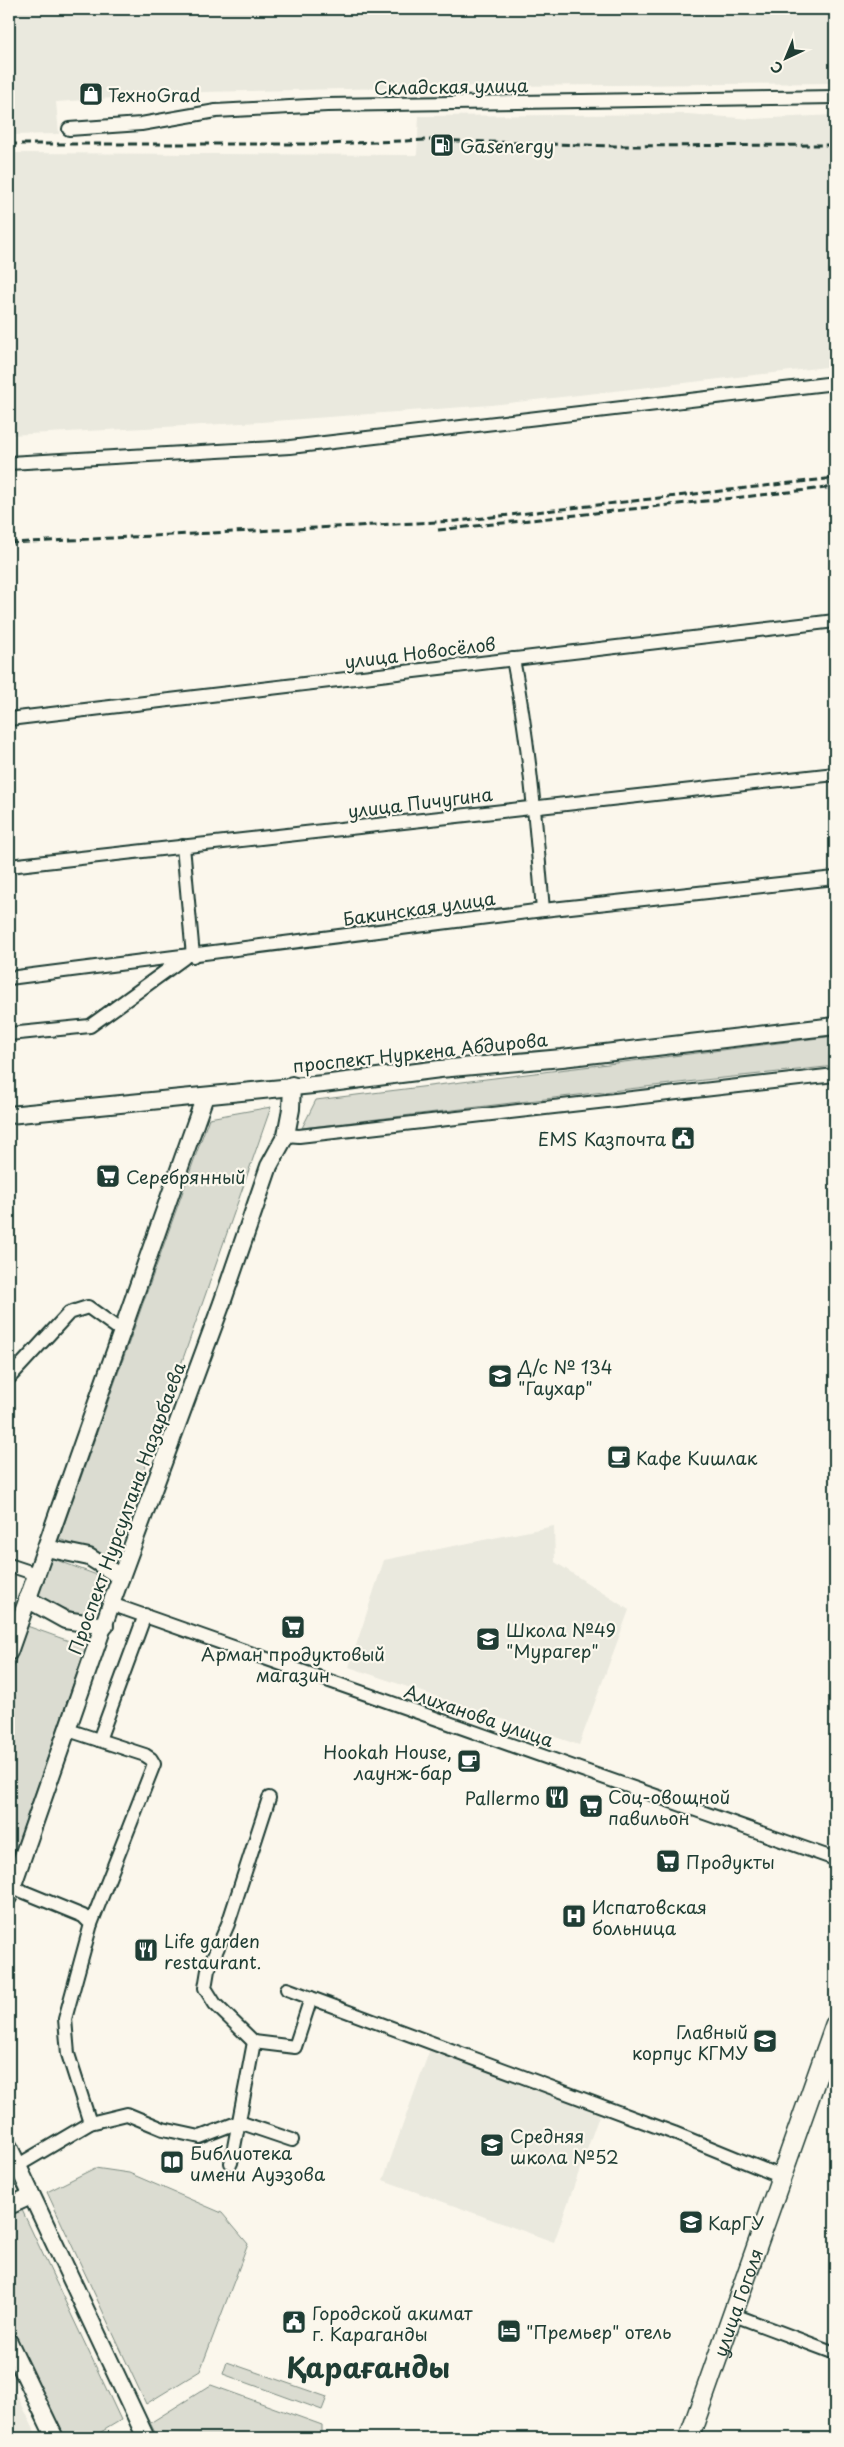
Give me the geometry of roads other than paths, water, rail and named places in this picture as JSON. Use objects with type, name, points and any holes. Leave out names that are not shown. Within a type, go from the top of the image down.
[{"type":"highway","name":"улица Гоголя","points":[[689,2438],[835,2025]]},
{"type":"main road","name":"проспект Нуркена Абдирова","points":[[9,1115],[562,1058],[835,1026]]},
{"type":"main road","name":"Проспект Нурсултана Назарбаева","points":[[10,1891],[105,1626],[111,1604],[222,1303],[269,1166],[286,1134],[291,1109],[292,1085]]},
{"type":"main road","points":[[9,1652],[120,1330],[205,1096]]},
{"type":"main road","points":[[46,1548],[89,1557],[121,1578]]},
{"type":"main road","points":[[28,1599],[65,1620],[105,1626]]},
{"type":"main road","points":[[9,2147],[146,2438]]},
{"type":"main road","points":[[9,2206],[31,2196]]},
{"type":"main road","points":[[9,2342],[55,2438]]},
{"type":"street","name":"Складская улица","points":[[69,129],[141,124],[216,111],[327,105],[835,97]]},
{"type":"street","points":[[9,463],[290,447],[835,383]]},
{"type":"street","name":"улица Новосёлов","points":[[9,719],[835,621]]},
{"type":"street","points":[[513,659],[520,696],[534,806],[543,910]]},
{"type":"street","name":"улица Пичугина","points":[[9,866],[534,806],[835,774]]},
{"type":"street","points":[[9,1034],[90,1026],[190,957],[183,846]]},
{"type":"street","name":"Бакинская улица","points":[[9,978],[190,957],[543,910],[835,878]]},
{"type":"street","points":[[286,1134],[299,1136],[835,1075]]},
{"type":"street","points":[[9,1378],[69,1313],[88,1307],[120,1330]]},
{"type":"street","points":[[9,1565],[36,1574]]},
{"type":"street","name":"Алиханова улица","points":[[111,1604],[835,1859]]},
{"type":"street","points":[[99,1740],[145,1615]]},
{"type":"street","points":[[68,1730],[145,1755],[154,1764],[91,1924],[65,2019],[68,2054],[90,2123]]},
{"type":"street","points":[[269,1798],[228,1924],[208,1970],[205,1988],[215,2004],[254,2042],[295,2047],[311,1998]]},
{"type":"street","points":[[10,1891],[83,1916],[91,1924]]},
{"type":"street","points":[[287,1989],[674,2133],[782,2176]]},
{"type":"street","points":[[231,2163],[254,2042]]},
{"type":"street","points":[[17,2166],[90,2123],[127,2114],[163,2129],[200,2137],[239,2122],[292,2140]]},
{"type":"street","points":[[734,2315],[835,2353]]},
{"type":"railway","points":[[9,144],[324,144],[428,140],[614,146],[835,145]]},
{"type":"railway","points":[[9,543],[457,521],[835,478]]},
{"type":"railway","points":[[438,530],[835,487]]},
{"type":"place","name":"ТехноGrad","points":[[91,94]]},
{"type":"place","name":"Gasenergy","points":[[442,145]]},
{"type":"place","name":"EMS Казпочта","points":[[683,1138]]},
{"type":"place","name":"Серебрянный","points":[[108,1176]]},
{"type":"place","name":"Д/с № 134 \"Гаухар\"","points":[[500,1376]]},
{"type":"place","name":"Кафе Кишлак","points":[[619,1457]]},
{"type":"place","name":"Арман продуктовый магазин","points":[[293,1627]]},
{"type":"place","name":"Школа №49 \"Мурагер\"","points":[[488,1639]]},
{"type":"place","name":"Hookah House, лаунж-бар","points":[[469,1761]]},
{"type":"place","name":"Pallermo","points":[[557,1797]]},
{"type":"place","name":"Соц-овощной павильон","points":[[591,1806]]},
{"type":"place","name":"Продукты","points":[[668,1861]]},
{"type":"place","name":"Испатовская больница","points":[[574,1916]]},
{"type":"place","name":"Life garden restaurant.","points":[[146,1950]]},
{"type":"place","name":"Главный корпус КГМУ","points":[[765,2041]]},
{"type":"place","name":"Средняя школа №52","points":[[492,2145]]},
{"type":"place","name":"Библиотека имени Ауэзова","points":[[172,2162]]},
{"type":"place","name":"КарГУ","points":[[691,2222]]},
{"type":"place","name":"Городской акимат г. Караганды","points":[[294,2322]]},
{"type":"place","name":"\"Премьер\" отель","points":[[509,2331]]},
{"type":"district","name":"Қарағанды","points":[[368,2366]]}]
